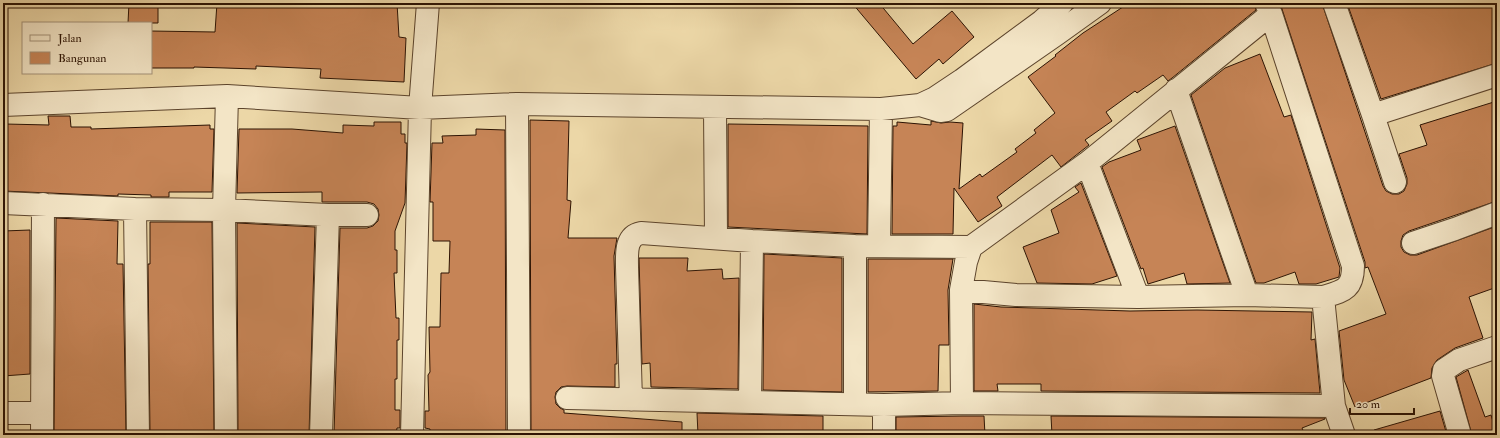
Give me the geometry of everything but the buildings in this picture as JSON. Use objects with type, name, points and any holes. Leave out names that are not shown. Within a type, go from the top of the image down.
[{"type":"street","points":[[412,435],[420,108],[428,3]]},
{"type":"street","points":[[1050,28],[1062,3]]},
{"type":"street","points":[[3,105],[227,96],[420,108],[517,104],[714,108],[881,109],[920,105],[1050,28],[1100,3]]},
{"type":"street","points":[[1334,3],[1395,182]]},
{"type":"street","points":[[961,290],[1016,295],[1138,297],[1247,295],[1324,297],[1348,287],[1353,276],[1353,266],[1268,9],[1176,90],[1087,163],[971,247],[966,262],[961,290],[962,403]]},
{"type":"street","points":[[1373,115],[1497,75]]},
{"type":"street","points":[[1176,90],[1247,295]]},
{"type":"street","points":[[226,435],[224,210],[227,96]]},
{"type":"street","points":[[517,104],[518,435]]},
{"type":"street","points":[[714,108],[716,237]]},
{"type":"street","points":[[878,245],[881,109]]},
{"type":"street","points":[[1087,163],[1138,297]]},
{"type":"street","points":[[3,203],[135,209],[224,210],[328,215],[367,215]]},
{"type":"street","points":[[42,204],[42,435]]},
{"type":"street","points":[[135,209],[138,435]]},
{"type":"street","points":[[1413,243],[1497,213]]},
{"type":"street","points":[[321,435],[328,215]]},
{"type":"street","points":[[631,400],[627,267],[628,246],[630,238],[635,234],[641,233],[716,237],[752,241],[855,246],[971,247]]},
{"type":"street","points":[[750,402],[752,241]]},
{"type":"street","points":[[855,246],[855,404]]},
{"type":"street","points":[[1324,297],[1334,406],[1344,435]]},
{"type":"street","points":[[1460,435],[1443,376],[1444,370],[1446,367],[1459,360],[1497,347]]},
{"type":"street","points":[[567,398],[884,405],[962,403],[1334,406]]},
{"type":"street","points":[[884,405],[884,435]]},
{"type":"street","points":[[3,413],[42,413]]}]
